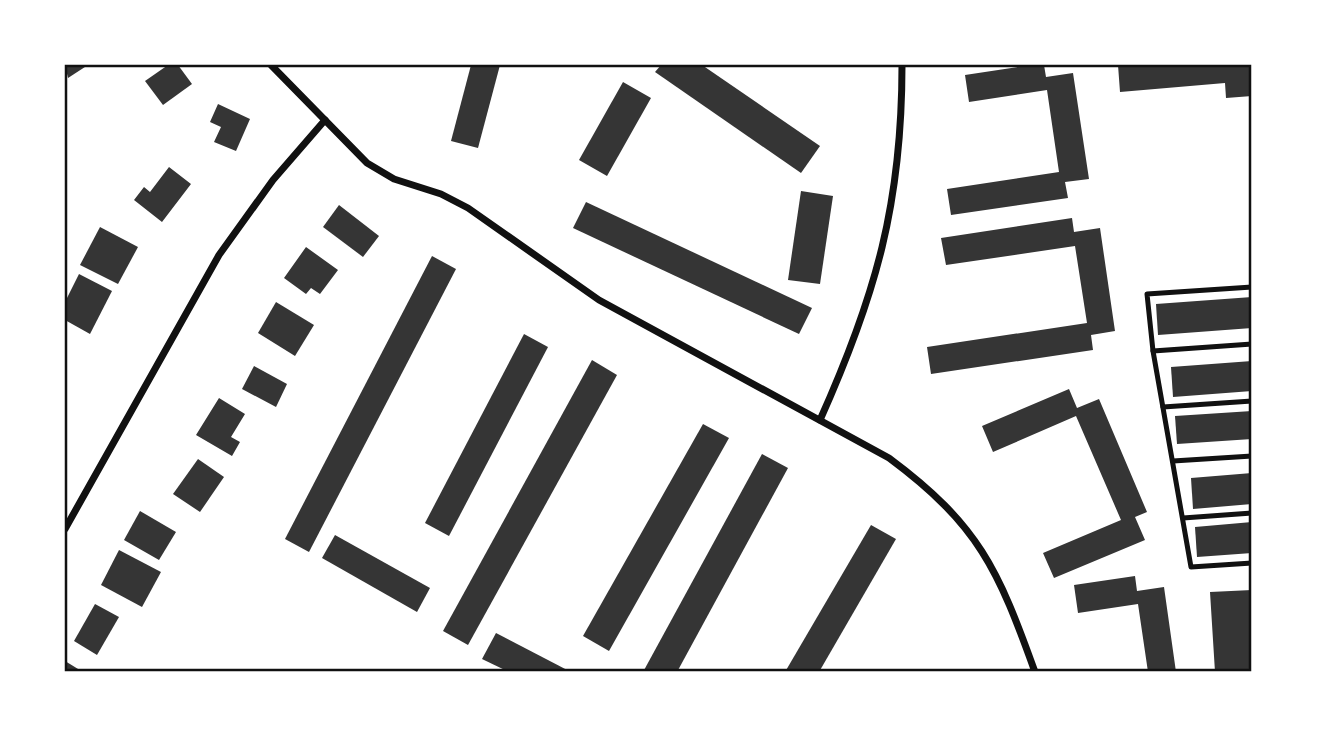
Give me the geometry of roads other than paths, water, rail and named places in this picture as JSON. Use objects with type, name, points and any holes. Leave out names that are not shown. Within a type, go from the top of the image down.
[{"type":"street","points":[[271,65],[368,163],[407,183],[441,194],[468,208],[599,300],[889,458],[926,486],[959,518],[980,544],[999,577],[1035,672]]},
{"type":"street","points":[[820,420],[857,338],[876,278],[891,215],[900,146],[902,65]]},
{"type":"street","points":[[65,529],[219,255],[273,180],[325,120]]},
{"type":"lane","points":[[1252,287],[1147,294],[1153,351],[1191,567],[1252,563]]},
{"type":"lane","points":[[1153,351],[1252,344]]},
{"type":"lane","points":[[1163,408],[1252,401]]},
{"type":"lane","points":[[1172,461],[1252,456]]},
{"type":"lane","points":[[1182,518],[1252,513]]}]
